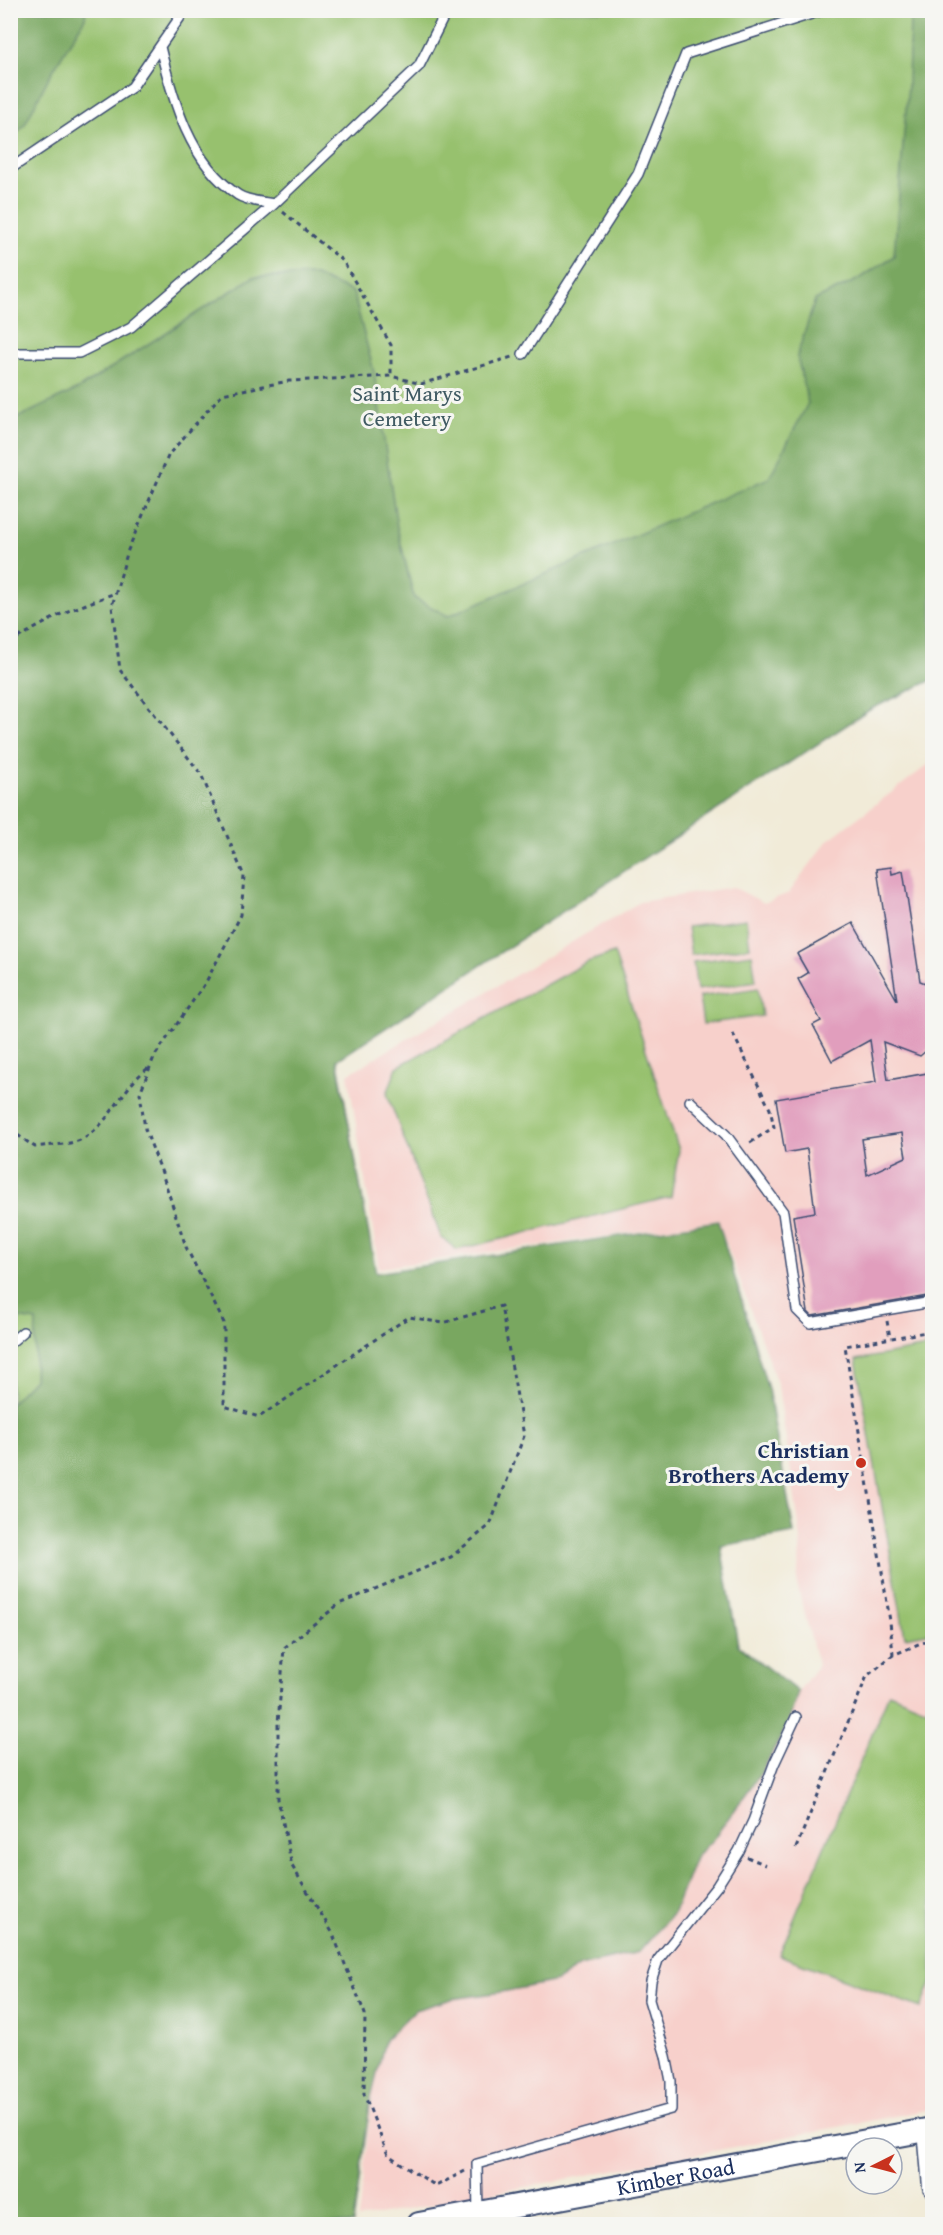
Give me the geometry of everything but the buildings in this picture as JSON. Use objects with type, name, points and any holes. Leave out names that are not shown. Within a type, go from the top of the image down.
[{"type":"street","points":[[930,2129],[933,2187]]},
{"type":"street","name":"Kimber Road","points":[[419,2224],[930,2129]]},
{"type":"lane","points":[[10,169],[132,87],[185,10]]},
{"type":"lane","points":[[10,353],[80,353],[131,327],[274,204],[419,66],[447,10]]},
{"type":"lane","points":[[523,354],[638,174],[686,54],[824,10]]},
{"type":"lane","points":[[160,47],[182,122],[208,167],[240,196],[274,204]]},
{"type":"lane","points":[[690,1101],[726,1135],[783,1212],[797,1310],[810,1323],[933,1302]]},
{"type":"lane","points":[[10,1343],[23,1332]]},
{"type":"lane","points":[[478,2213],[477,2164],[671,2109],[671,2081],[666,2056],[649,2000],[651,1981],[658,1960],[717,1886],[737,1853],[753,1821],[774,1764],[796,1717]]},
{"type":"path","points":[[274,204],[343,261],[391,345],[391,376]]},
{"type":"path","points":[[477,2164],[436,2186],[388,2155],[364,2094],[365,2014],[332,1932],[292,1866],[278,1799],[278,1722],[284,1648],[339,1604],[451,1557],[490,1525],[524,1436],[501,1306],[443,1323],[409,1317],[259,1417],[224,1406],[224,1323],[186,1247],[145,1129],[140,1093],[154,1057],[206,982],[241,915],[244,876],[201,774],[120,670],[112,606],[128,550],[170,454],[222,394],[289,381],[391,376],[421,384],[523,354]]},
{"type":"path","points":[[10,642],[63,613],[115,593]]},
{"type":"path","points":[[733,1034],[770,1109],[774,1127],[738,1150]]},
{"type":"path","points":[[10,1130],[35,1147],[81,1140],[105,1120],[137,1075],[150,1067]]},
{"type":"path","points":[[893,1655],[890,1622],[845,1346],[933,1330]]},
{"type":"path","points":[[796,1848],[867,1676],[893,1655],[921,1643],[933,1641]]},
{"type":"path","points":[[737,1853],[766,1864]]},
{"type":"shaded area","name":"Christian Brothers Academy","points":[[932,762],[932,2109],[358,2219],[372,2098],[385,2040],[415,2010],[452,1999],[557,1981],[579,1966],[639,1952],[674,1912],[695,1858],[714,1838],[788,1724],[798,1692],[818,1665],[797,1585],[801,1539],[778,1386],[718,1220],[379,1268],[348,1074],[640,902],[733,887],[764,903],[789,893],[828,840]]},
{"type":"green space","points":[[11,10],[86,11],[85,18],[49,77],[25,124],[11,140]]},
{"type":"green space","name":"Saint Marys Cemetery","points":[[11,11],[932,11],[932,584],[309,898],[381,1306],[11,1404]]},
{"type":"green space","points":[[917,11],[932,11],[932,680],[871,709],[337,1060],[376,1273],[718,1221],[768,1389],[794,1533],[721,1546],[738,1645],[798,1692],[788,1724],[761,1773],[714,1838],[695,1858],[674,1912],[639,1952],[580,1966],[557,1981],[452,1999],[415,2010],[385,2040],[371,2098],[353,2224],[11,2224],[10,1404],[34,1379],[36,1321],[10,1317],[11,421],[78,389],[253,277],[313,275],[353,292],[374,372],[397,527],[414,598],[448,616],[769,478],[808,403],[797,356],[815,300],[859,279],[894,256],[908,84],[910,20]]},
{"type":"green space","points":[[746,919],[750,947],[691,955],[687,927]]},
{"type":"green space","points":[[614,953],[679,1150],[671,1197],[457,1250],[441,1237],[387,1094],[397,1067],[587,962]]},
{"type":"green space","points":[[752,954],[756,981],[697,990],[693,962]]},
{"type":"green space","points":[[758,988],[762,1016],[703,1024],[699,997]]},
{"type":"green space","points":[[932,1346],[932,1632],[905,1637],[856,1360]]},
{"type":"green space","points":[[889,1693],[932,1711],[932,1981],[921,2008],[779,1955]]},
{"type":"place","name":"Christian Brothers Academy","points":[[861,1463]]}]
